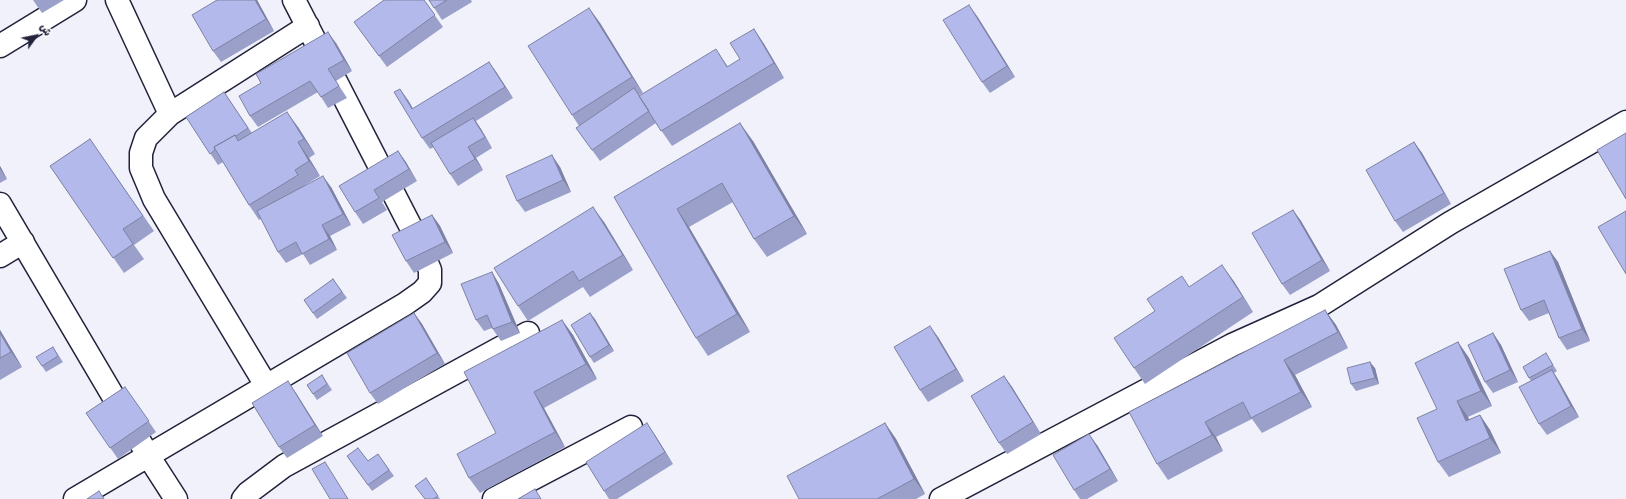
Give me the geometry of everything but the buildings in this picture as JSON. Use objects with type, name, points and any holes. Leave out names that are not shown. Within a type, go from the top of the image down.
[{"type":"street","points":[[0,46],[75,0]]},
{"type":"street","points":[[117,0],[170,114]]},
{"type":"street","points":[[75,499],[149,457],[405,304],[422,292],[430,283],[430,270],[416,239],[294,0]]},
{"type":"street","points":[[267,387],[154,198],[141,168],[141,153],[146,138],[170,114],[308,26]]},
{"type":"street","points":[[941,499],[1232,345],[1319,306],[1450,223],[1626,122]]},
{"type":"street","points":[[0,204],[149,457],[176,499]]},
{"type":"street","points":[[0,256],[23,242]]},
{"type":"street","points":[[243,499],[248,493],[284,466],[528,332]]},
{"type":"street","points":[[494,499],[529,491],[631,427]]}]
